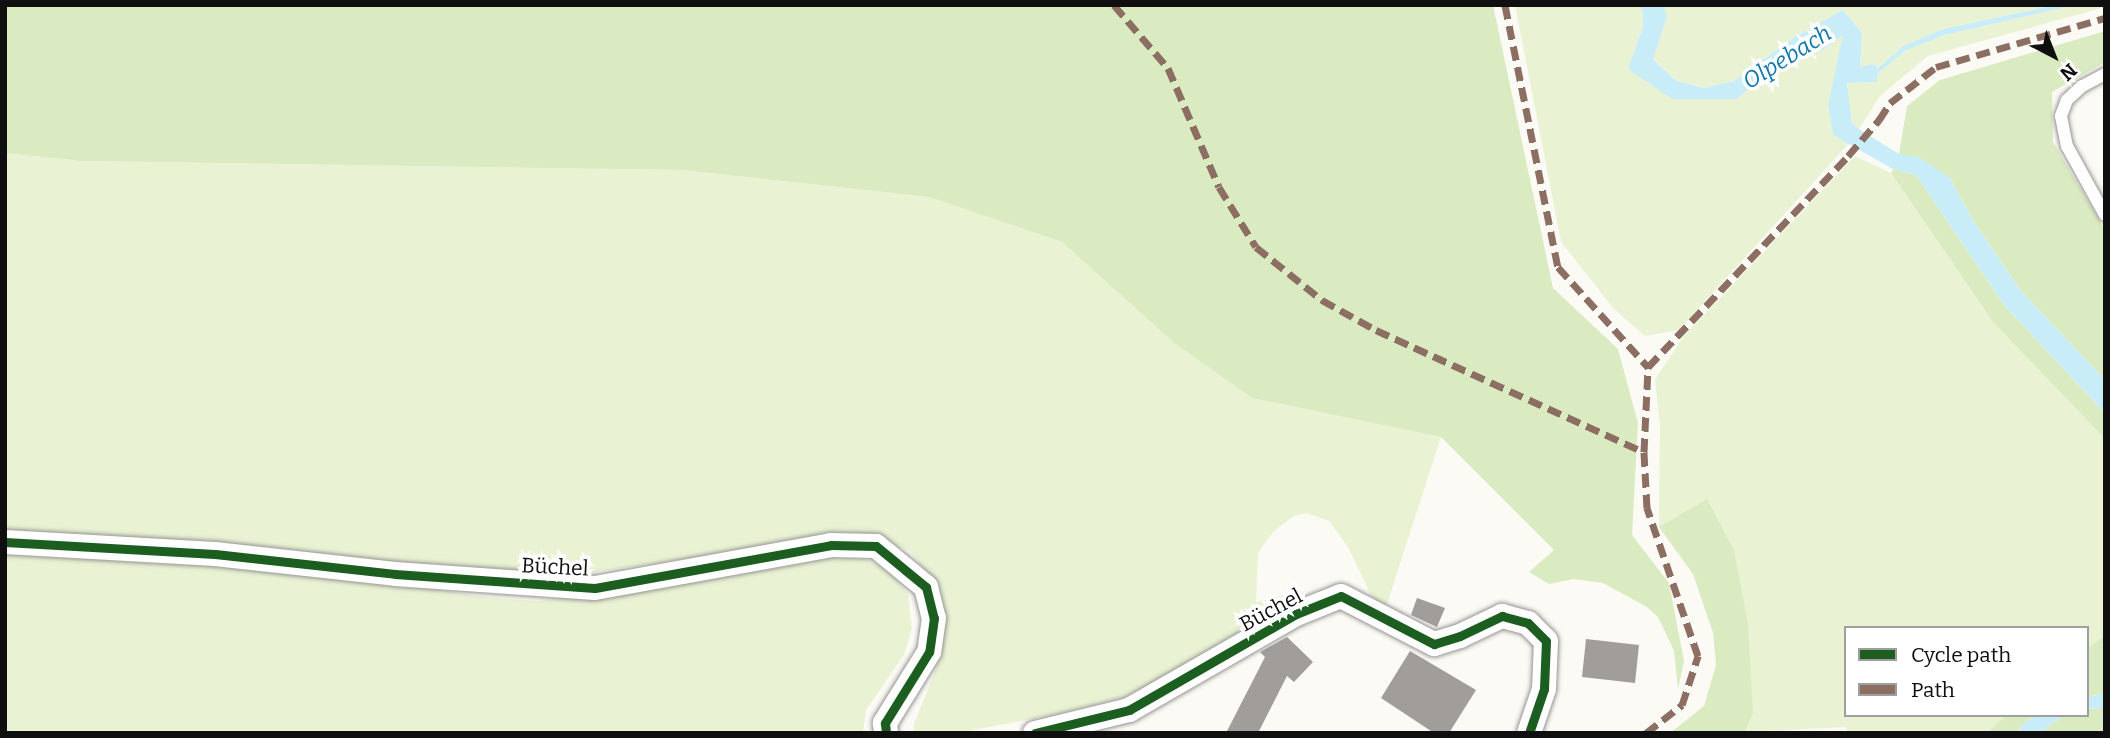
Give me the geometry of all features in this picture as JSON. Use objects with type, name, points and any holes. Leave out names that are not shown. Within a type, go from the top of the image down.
[{"type":"street","name":"Büchel","points":[[5,542],[215,554],[395,574],[594,588],[831,545],[876,546],[926,587],[934,618],[929,652],[885,723],[886,733]]},
{"type":"street","name":"Büchel","points":[[1035,733],[1129,710],[1296,614],[1341,596],[1434,645],[1502,616],[1528,623],[1546,641],[1544,689],[1529,733]]},
{"type":"lane","points":[[2105,74],[2082,86],[2067,100],[2062,116],[2067,146],[2105,215]]},
{"type":"green space","points":[[5,5],[1493,5],[1553,288],[1618,349],[1638,423],[1632,535],[1669,583],[1684,661],[1678,689],[1674,651],[1658,617],[1647,607],[1603,583],[1574,579],[1549,584],[1529,572],[1554,550],[1441,437],[1252,398],[1174,343],[1062,242],[929,197],[683,170],[81,161],[5,153]]},
{"type":"green space","points":[[1515,5],[1639,5],[1643,11],[1643,27],[1628,69],[1737,99],[1777,66],[1806,50],[1823,50],[1844,34],[1828,105],[1833,135],[1850,142],[1679,330],[1645,336],[1614,309],[1561,242]]},
{"type":"green space","points":[[1664,5],[2055,5],[1943,29],[1903,46],[1877,69],[1860,67],[1862,33],[1843,10],[1793,38],[1734,81],[1704,88],[1676,81],[1653,58],[1667,18]]},
{"type":"green space","points":[[2074,5],[2105,7],[1928,56],[1880,96],[1859,129],[1852,122],[1847,83],[1877,82],[1877,74],[1905,51],[1944,35]]},
{"type":"green space","points":[[2105,31],[2105,62],[2052,92],[2053,142],[2105,230],[2105,380],[2021,291],[1972,219],[1950,178],[1899,154],[1907,106],[1940,80]]},
{"type":"green space","points":[[5,153],[81,161],[683,170],[929,197],[1062,242],[1174,343],[1252,398],[1441,437],[1386,607],[1372,597],[1348,547],[1329,521],[1306,513],[1294,516],[1273,532],[1258,553],[1256,602],[1284,595],[1308,596],[1269,614],[1197,664],[1148,691],[1062,713],[957,733],[914,733],[914,724],[937,666],[945,628],[934,583],[910,551],[868,533],[537,580],[265,547],[5,531]]},
{"type":"green space","points":[[1855,156],[1891,173],[1993,322],[2105,439],[2105,635],[2089,647],[2089,626],[1844,626],[1844,717],[2005,717],[1986,733],[1848,733],[1846,727],[1746,732],[1753,714],[1707,500],[1659,527],[1660,426],[1655,379],[1684,336]]},
{"type":"green space","points":[[1893,169],[1916,175],[2005,306],[2105,413],[2105,439],[1993,322],[1891,173]]},
{"type":"green space","points":[[1707,499],[1734,550],[1748,624],[1753,714],[1745,733],[1670,733],[1704,706],[1716,665],[1713,633],[1693,574],[1659,527]]},
{"type":"green space","points":[[5,552],[216,563],[371,580],[485,597],[538,601],[746,573],[837,557],[866,559],[891,572],[908,594],[912,629],[904,655],[866,710],[863,733],[5,733]]},
{"type":"green space","points":[[2105,635],[2105,692],[2089,697],[2089,647]]},
{"type":"green space","points":[[2105,708],[2104,733],[2039,733],[2062,717],[2089,717],[2089,709]]},
{"type":"green space","points":[[2005,717],[2033,717],[2023,724],[2017,733],[1986,733]]},
{"type":"water","name":"Olpebach","points":[[1639,5],[1664,5],[1667,17],[1653,59],[1676,81],[1704,88],[1734,81],[1793,38],[1843,10],[1862,33],[1860,67],[1875,64],[1877,69],[1903,46],[1943,29],[2055,5],[2075,5],[1944,35],[1905,51],[1877,74],[1877,82],[1847,83],[1852,122],[1859,129],[1899,154],[1919,157],[1950,178],[1972,219],[2021,291],[2105,380],[2105,413],[2005,306],[1916,175],[1893,169],[1833,135],[1828,105],[1843,35],[1823,50],[1806,50],[1777,66],[1737,99],[1672,99],[1628,69],[1643,27],[1643,11]]},
{"type":"water","points":[[2105,692],[2105,708],[2089,709],[2089,697]]},
{"type":"water","points":[[2033,717],[2062,717],[2039,733],[2017,733],[2023,724]]},
{"type":"building","points":[[1417,598],[1445,608],[1437,627],[1411,615]]},
{"type":"building","points":[[1287,637],[1313,662],[1294,682],[1287,676],[1258,733],[1226,733],[1265,657],[1260,652]]},
{"type":"building","points":[[1586,639],[1639,645],[1635,683],[1582,677]]},
{"type":"building","points":[[1410,651],[1476,690],[1449,733],[1434,733],[1381,698]]},
{"type":"marked path","points":[[1114,5],[1168,68],[1219,187],[1256,247],[1322,300],[1376,330],[1644,452]]},
{"type":"marked path","points":[[1505,5],[1558,267],[1648,367]]},
{"type":"marked path","points":[[1646,733],[1682,705],[1698,656],[1647,508],[1644,452],[1648,367],[1848,156],[1890,103],[1936,67],[2105,18]]},
{"type":"cycle path","points":[[5,542],[215,554],[395,574],[595,588],[831,545],[876,546],[926,587],[934,618],[929,652],[885,723],[886,733]]},
{"type":"cycle path","points":[[1035,733],[1129,710],[1296,614],[1341,596],[1434,644],[1460,636],[1502,616],[1528,623],[1546,641],[1544,689],[1529,733]]}]
